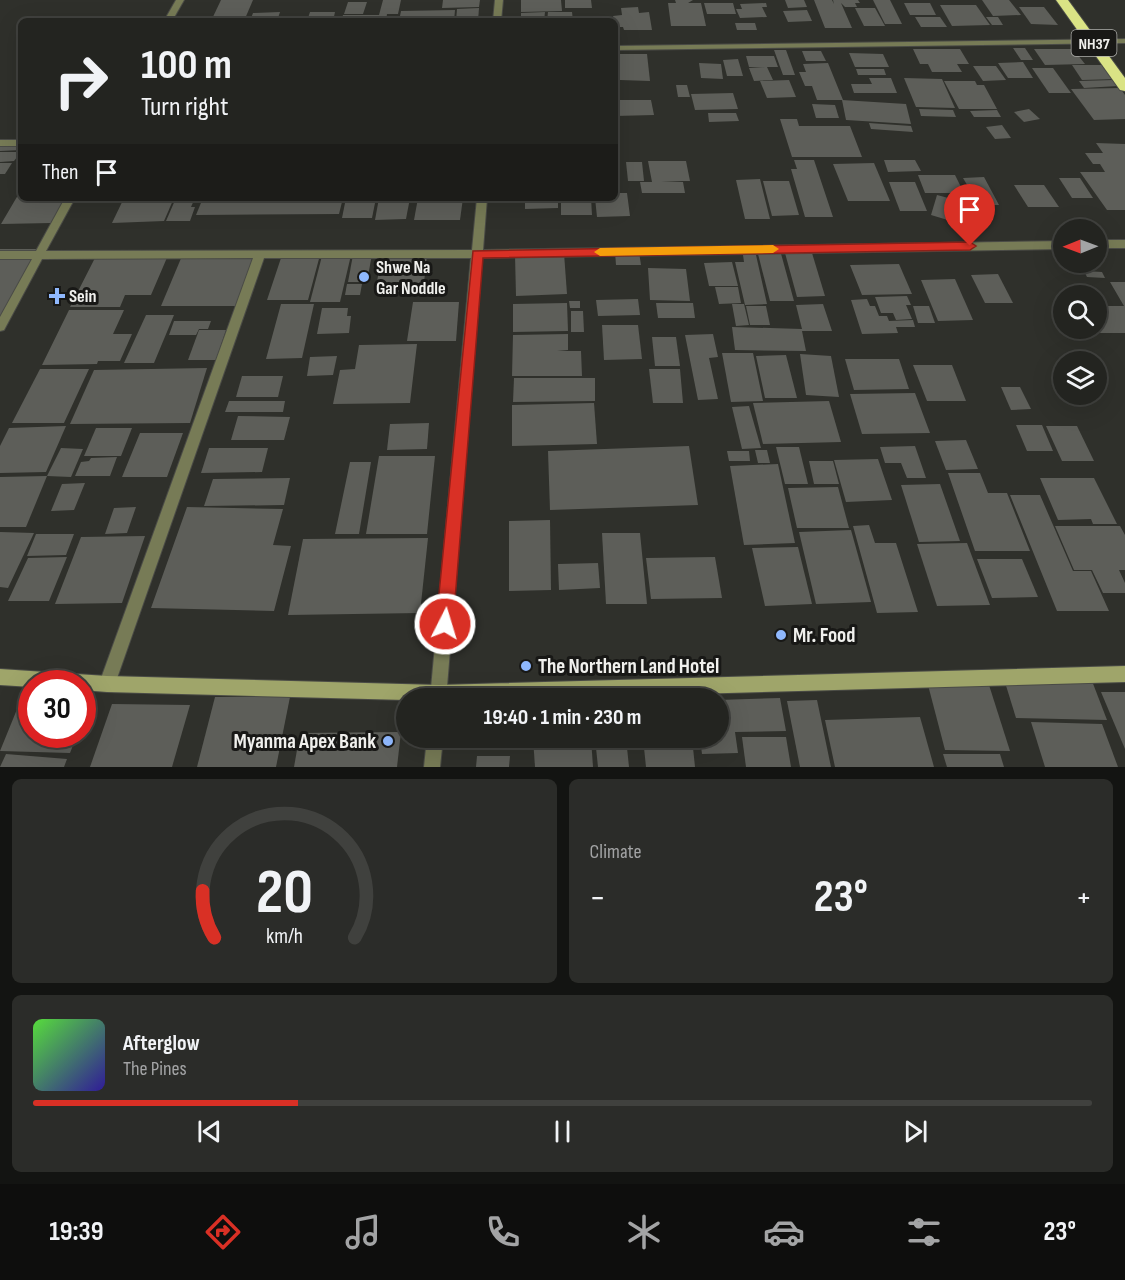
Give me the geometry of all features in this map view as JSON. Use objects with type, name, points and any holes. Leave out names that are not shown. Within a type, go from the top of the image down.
[{"type":"highway","name":"NH37","points":[[1062,0],[1125,87]]},
{"type":"main road","points":[[688,688],[1125,674]]},
{"type":"main road","points":[[0,677],[107,684],[396,694]]},
{"type":"street","points":[[170,18],[180,0]]},
{"type":"street","points":[[497,18],[499,0]]},
{"type":"street","points":[[618,48],[1125,42]]},
{"type":"street","points":[[0,143],[18,143]]},
{"type":"street","points":[[0,327],[68,201]]},
{"type":"street","points":[[440,688],[482,201]]},
{"type":"street","points":[[1107,244],[1125,244]]},
{"type":"street","points":[[0,255],[477,254],[1053,245]]},
{"type":"street","points":[[107,684],[260,254]]},
{"type":"street","points":[[432,767],[434,748]]},
{"type":"building","points":[[221,0],[253,0],[245,18],[212,18]]},
{"type":"building","points":[[383,0],[401,0],[398,14],[387,14],[386,18],[342,18],[343,15],[379,15]]},
{"type":"building","points":[[443,0],[480,0],[479,7],[442,8]]},
{"type":"building","points":[[521,0],[561,0],[562,11],[521,12]]},
{"type":"building","points":[[565,0],[591,0],[592,8],[565,8]]},
{"type":"building","points":[[675,0],[693,0],[688,3],[701,3],[706,26],[671,26],[668,3],[676,3]]},
{"type":"building","points":[[785,0],[804,0],[807,7],[788,8]]},
{"type":"building","points":[[814,0],[832,0],[834,4],[833,0],[858,0],[860,3],[855,3],[857,7],[845,7],[841,3],[852,28],[825,28]]},
{"type":"building","points":[[873,0],[890,0],[902,24],[885,24]]},
{"type":"building","points":[[982,0],[1009,0],[1021,15],[993,16]]},
{"type":"building","points":[[348,2],[367,2],[363,14],[344,14]]},
{"type":"building","points":[[704,3],[733,3],[736,14],[707,14]]},
{"type":"building","points":[[766,3],[767,7],[762,7],[767,17],[740,18],[736,9],[742,9],[740,4]]},
{"type":"building","points":[[904,3],[930,3],[936,15],[910,15]]},
{"type":"building","points":[[940,5],[976,5],[990,25],[952,26]]},
{"type":"building","points":[[638,7],[639,13],[649,12],[652,30],[624,30],[623,27],[618,27],[618,18],[613,16],[622,15],[621,8]]},
{"type":"building","points":[[1019,7],[1044,7],[1058,25],[1031,24]]},
{"type":"building","points":[[479,8],[478,18],[456,18],[457,9]]},
{"type":"building","points":[[855,8],[875,8],[885,26],[864,26]]},
{"type":"building","points":[[455,10],[454,18],[400,18],[401,11]]},
{"type":"building","points":[[807,10],[812,21],[788,22],[783,11]]},
{"type":"building","points":[[280,12],[278,18],[251,18],[253,13]]},
{"type":"building","points":[[310,12],[335,12],[334,18],[308,18]]},
{"type":"building","points":[[545,12],[544,18],[521,18],[521,13]]},
{"type":"building","points":[[548,12],[572,12],[573,18],[547,18]]},
{"type":"building","points":[[915,17],[940,17],[947,27],[921,27]]},
{"type":"building","points":[[986,17],[998,17],[1003,25],[992,25]]},
{"type":"building","points":[[735,23],[755,23],[757,30],[737,30]]},
{"type":"building","points":[[1013,48],[1025,48],[1033,60],[1021,60]]},
{"type":"building","points":[[913,49],[960,49],[969,64],[957,64],[962,72],[932,72],[928,64],[920,64]]},
{"type":"building","points":[[1034,49],[1073,49],[1085,64],[1045,65]]},
{"type":"building","points":[[774,50],[786,50],[795,75],[783,75]]},
{"type":"building","points":[[802,51],[821,51],[826,61],[806,61]]},
{"type":"building","points":[[849,53],[883,54],[889,67],[855,67]]},
{"type":"building","points":[[618,54],[647,54],[650,81],[620,80]]},
{"type":"building","points":[[746,56],[774,56],[778,67],[767,67],[773,80],[754,81],[749,68],[765,67],[749,67]]},
{"type":"building","points":[[738,59],[743,76],[727,76],[723,60]]},
{"type":"building","points":[[1023,62],[1033,78],[1008,78],[998,63]]},
{"type":"building","points":[[699,63],[721,64],[723,79],[701,78]]},
{"type":"building","points":[[828,63],[843,100],[817,100],[812,86],[805,86],[799,72],[806,72],[803,64]]},
{"type":"building","points":[[1072,65],[1106,65],[1118,79],[1082,80]]},
{"type":"building","points":[[973,66],[996,66],[1006,80],[983,81]]},
{"type":"building","points":[[1032,68],[1053,68],[1071,93],[1049,93]]},
{"type":"building","points":[[856,69],[884,69],[886,75],[858,75]]},
{"type":"building","points":[[869,78],[891,78],[897,93],[854,93],[851,84],[872,84]]},
{"type":"building","points":[[904,78],[942,79],[955,108],[916,107]]},
{"type":"building","points":[[789,80],[796,97],[767,98],[760,81]]},
{"type":"building","points":[[1113,80],[1118,86],[1084,88],[1079,81]]},
{"type":"building","points":[[944,81],[975,81],[977,85],[984,85],[997,109],[959,109]]},
{"type":"building","points":[[676,85],[687,85],[690,97],[678,97]]},
{"type":"building","points":[[1120,88],[1125,95],[1125,119],[1094,120],[1071,89]]},
{"type":"building","points":[[733,93],[738,109],[695,110],[691,94]]},
{"type":"building","points":[[618,100],[651,100],[654,115],[618,116]]},
{"type":"building","points":[[842,100],[906,104],[911,124],[846,120]]},
{"type":"building","points":[[812,104],[835,105],[839,118],[816,118]]},
{"type":"building","points":[[919,109],[953,110],[956,117],[921,116]]},
{"type":"building","points":[[1029,109],[1040,119],[1024,122],[1014,112]]},
{"type":"building","points":[[997,110],[1001,117],[974,117],[970,111]]},
{"type":"building","points":[[708,113],[736,113],[739,121],[709,122]]},
{"type":"building","points":[[780,119],[797,119],[799,126],[850,126],[862,157],[792,157]]},
{"type":"building","points":[[869,123],[911,126],[913,132],[871,129]]},
{"type":"building","points":[[1002,125],[1011,138],[995,139],[986,127]]},
{"type":"building","points":[[0,140],[18,140],[18,150],[0,151]]},
{"type":"building","points":[[1096,143],[1125,144],[1125,210],[1107,210],[1080,172],[1105,172],[1100,164],[1093,164],[1085,153],[1103,153]]},
{"type":"building","points":[[0,152],[18,152],[14,161],[0,162]]},
{"type":"building","points":[[794,160],[814,160],[833,217],[805,217],[791,169],[797,169]]},
{"type":"building","points":[[884,160],[915,160],[921,171],[888,172]]},
{"type":"building","points":[[648,161],[686,161],[690,181],[661,181],[683,182],[685,193],[642,193],[640,182],[652,182]]},
{"type":"building","points":[[626,162],[642,162],[644,181],[628,181]]},
{"type":"building","points":[[0,163],[12,163],[5,174],[0,174]]},
{"type":"building","points":[[874,163],[890,201],[848,201],[833,164]]},
{"type":"building","points":[[918,175],[955,175],[964,193],[925,193]]},
{"type":"building","points":[[984,177],[999,205],[979,205],[963,178]]},
{"type":"building","points":[[1059,178],[1080,178],[1093,198],[1072,198]]},
{"type":"building","points":[[760,179],[770,219],[745,219],[736,180]]},
{"type":"building","points":[[763,181],[789,181],[799,215],[772,216]]},
{"type":"building","points":[[889,182],[915,182],[927,211],[900,211]]},
{"type":"building","points":[[1014,185],[1044,185],[1059,207],[1028,207]]},
{"type":"building","points":[[618,193],[627,193],[630,216],[597,217],[595,201],[618,201]]},
{"type":"building","points":[[18,195],[18,201],[63,201],[51,223],[1,224]]},
{"type":"building","points":[[937,195],[956,200],[951,221],[931,215]]},
{"type":"building","points":[[123,201],[173,201],[164,221],[112,223]]},
{"type":"building","points":[[175,201],[194,201],[191,207],[195,207],[190,221],[166,221]]},
{"type":"building","points":[[202,201],[342,201],[339,214],[196,215]]},
{"type":"building","points":[[345,201],[375,201],[372,218],[342,218]]},
{"type":"building","points":[[378,201],[409,201],[406,219],[375,220]]},
{"type":"building","points":[[417,201],[463,201],[460,220],[414,220]]},
{"type":"building","points":[[525,201],[558,201],[558,208],[525,209]]},
{"type":"building","points":[[561,201],[591,201],[592,215],[561,215]]},
{"type":"building","points":[[0,249],[40,249],[0,320]]},
{"type":"building","points":[[757,250],[780,250],[794,301],[770,301]]},
{"type":"building","points":[[615,252],[639,252],[641,265],[616,265]]},
{"type":"building","points":[[169,253],[151,295],[125,295],[120,307],[70,307],[97,254]]},
{"type":"building","points":[[564,253],[567,294],[516,296],[515,255]]},
{"type":"building","points":[[785,253],[812,253],[825,296],[797,297]]},
{"type":"building","points":[[372,254],[367,282],[348,282],[353,255]]},
{"type":"building","points":[[282,255],[320,255],[308,300],[267,300]]},
{"type":"building","points":[[351,255],[340,302],[310,302],[322,256]]},
{"type":"building","points":[[382,255],[427,255],[423,292],[375,292]]},
{"type":"building","points":[[743,255],[756,255],[767,304],[745,305],[735,262],[744,262]]},
{"type":"building","points":[[182,256],[256,256],[239,306],[161,306]]},
{"type":"building","points":[[732,262],[738,286],[709,286],[704,263]]},
{"type":"building","points":[[899,264],[912,294],[862,295],[850,265]]},
{"type":"building","points":[[648,268],[686,269],[690,301],[650,300]]},
{"type":"building","points":[[1085,273],[1102,273],[1105,278],[1087,277]]},
{"type":"building","points":[[998,274],[1013,303],[985,303],[971,275]]},
{"type":"building","points":[[955,279],[973,320],[938,321],[921,280]]},
{"type":"building","points":[[1110,282],[1125,282],[1125,333],[1107,333],[1107,306],[1124,306]]},
{"type":"building","points":[[347,284],[362,284],[360,295],[345,295]]},
{"type":"building","points":[[715,287],[738,287],[741,303],[719,304]]},
{"type":"building","points":[[907,296],[911,305],[906,305],[912,319],[896,320],[893,313],[881,313],[875,297]]},
{"type":"building","points":[[638,299],[640,315],[598,316],[596,300]]},
{"type":"building","points":[[867,299],[870,306],[875,306],[879,316],[887,316],[889,321],[913,320],[915,327],[896,327],[898,333],[862,334],[851,300]]},
{"type":"building","points":[[569,301],[580,301],[580,308],[570,308]]},
{"type":"building","points":[[413,302],[459,302],[456,341],[407,341]]},
{"type":"building","points":[[567,303],[568,331],[513,332],[513,304]]},
{"type":"building","points":[[656,303],[693,303],[695,318],[658,318]]},
{"type":"building","points":[[281,304],[314,304],[302,358],[266,359]]},
{"type":"building","points":[[732,304],[744,304],[749,325],[736,326]]},
{"type":"building","points":[[823,304],[832,331],[802,331],[806,351],[735,350],[732,327],[802,329],[796,305]]},
{"type":"building","points":[[746,306],[766,306],[770,325],[750,325]]},
{"type":"building","points":[[913,306],[929,306],[935,323],[918,323]]},
{"type":"building","points":[[322,308],[348,308],[347,316],[351,316],[349,333],[317,334]]},
{"type":"building","points":[[69,310],[124,310],[113,334],[132,334],[120,361],[98,361],[97,364],[42,365]]},
{"type":"building","points":[[571,311],[583,311],[584,332],[571,332]]},
{"type":"building","points":[[146,315],[174,315],[154,363],[124,363]]},
{"type":"building","points":[[174,321],[211,321],[208,329],[199,329],[196,335],[169,335]]},
{"type":"building","points":[[602,325],[638,325],[642,359],[604,360]]},
{"type":"building","points":[[199,330],[226,330],[216,360],[188,360]]},
{"type":"building","points":[[568,334],[568,350],[557,351],[581,351],[582,376],[512,376],[513,335]]},
{"type":"building","points":[[713,334],[718,357],[709,358],[718,399],[698,400],[685,335]]},
{"type":"building","points":[[652,337],[676,337],[680,366],[655,366]]},
{"type":"building","points":[[417,344],[410,403],[333,404],[340,370],[355,369],[359,345]]},
{"type":"building","points":[[722,353],[753,353],[763,401],[731,402]]},
{"type":"building","points":[[800,354],[831,356],[839,397],[806,395]]},
{"type":"building","points":[[786,355],[797,398],[765,398],[756,356]]},
{"type":"building","points":[[337,356],[333,375],[307,376],[310,357]]},
{"type":"building","points":[[845,359],[899,359],[909,389],[854,390]]},
{"type":"building","points":[[913,365],[952,365],[966,401],[927,401]]},
{"type":"building","points":[[207,368],[190,423],[70,424],[94,370]]},
{"type":"building","points":[[40,369],[89,369],[64,423],[12,423]]},
{"type":"building","points":[[649,369],[680,369],[683,403],[653,403]]},
{"type":"building","points":[[242,376],[283,376],[278,397],[236,397]]},
{"type":"building","points":[[514,378],[595,378],[595,401],[513,402]]},
{"type":"building","points":[[1001,387],[1020,387],[1031,409],[1011,410]]},
{"type":"building","points":[[915,393],[930,433],[862,434],[850,394]]},
{"type":"building","points":[[229,401],[285,401],[283,412],[225,412]]},
{"type":"building","points":[[829,401],[841,442],[763,444],[753,403]]},
{"type":"building","points":[[594,403],[597,444],[512,446],[512,405]]},
{"type":"building","points":[[749,406],[761,448],[742,449],[732,407]]},
{"type":"building","points":[[238,416],[290,417],[284,440],[231,440]]},
{"type":"building","points":[[429,423],[427,449],[387,450],[390,424]]},
{"type":"building","points":[[1016,425],[1042,425],[1053,451],[1027,451]]},
{"type":"building","points":[[66,426],[46,472],[0,473],[0,446],[9,428]]},
{"type":"building","points":[[1046,426],[1077,426],[1094,461],[1062,461]]},
{"type":"building","points":[[96,428],[132,428],[121,456],[84,456]]},
{"type":"building","points":[[140,433],[183,433],[167,477],[122,477]]},
{"type":"building","points":[[966,440],[978,469],[946,470],[935,441]]},
{"type":"building","points":[[689,446],[698,505],[550,510],[548,451]]},
{"type":"building","points":[[915,446],[926,478],[907,478],[901,463],[885,463],[880,447]]},
{"type":"building","points":[[776,447],[799,447],[808,484],[785,484]]},
{"type":"building","points":[[61,448],[83,449],[71,477],[47,476]]},
{"type":"building","points":[[209,448],[268,448],[262,472],[201,473]]},
{"type":"building","points":[[755,450],[767,450],[770,463],[758,463]]},
{"type":"building","points":[[727,451],[749,451],[750,461],[729,461]]},
{"type":"building","points":[[379,456],[435,456],[427,534],[366,534]]},
{"type":"building","points":[[117,457],[110,476],[75,476],[81,462],[89,461],[91,458]]},
{"type":"building","points":[[878,459],[892,500],[846,502],[834,460]]},
{"type":"building","points":[[809,461],[833,461],[839,484],[814,484]]},
{"type":"building","points":[[350,462],[371,462],[359,534],[335,534]]},
{"type":"building","points":[[778,464],[795,543],[744,545],[730,466]]},
{"type":"building","points":[[948,473],[980,473],[988,493],[1007,493],[1030,551],[975,551]]},
{"type":"building","points":[[47,476],[26,527],[0,527],[0,477]]},
{"type":"building","points":[[290,478],[284,505],[204,506],[213,479]]},
{"type":"building","points":[[1040,478],[1094,478],[1117,524],[1093,524],[1091,519],[1058,520]]},
{"type":"building","points":[[85,483],[74,510],[51,511],[62,484]]},
{"type":"building","points":[[940,484],[960,541],[919,542],[901,485]]},
{"type":"building","points":[[838,487],[849,528],[797,528],[788,488]]},
{"type":"building","points":[[1010,495],[1040,495],[1073,571],[1091,571],[1109,611],[1057,611]]},
{"type":"building","points":[[136,507],[127,533],[105,534],[114,508]]},
{"type":"building","points":[[187,507],[283,509],[273,545],[291,546],[274,611],[151,608]]},
{"type":"building","points":[[550,520],[551,590],[509,591],[509,521]]},
{"type":"building","points":[[869,525],[875,543],[896,543],[918,612],[877,613],[853,526]]},
{"type":"building","points":[[1055,526],[1120,526],[1125,535],[1125,570],[1119,570],[1125,583],[1125,593],[1103,593],[1092,570],[1074,570]]},
{"type":"building","points":[[851,530],[871,602],[816,604],[799,532]]},
{"type":"building","points":[[0,532],[34,533],[8,588],[0,587]]},
{"type":"building","points":[[602,533],[640,533],[647,604],[606,604]]},
{"type":"building","points":[[36,534],[74,534],[66,555],[27,556]]},
{"type":"building","points":[[145,536],[122,603],[55,604],[81,537]]},
{"type":"building","points":[[428,538],[420,613],[288,615],[303,539]]},
{"type":"building","points":[[967,543],[990,605],[937,606],[917,544]]},
{"type":"building","points":[[798,547],[812,604],[765,606],[752,548]]},
{"type":"building","points":[[67,557],[49,601],[8,601],[28,558]]},
{"type":"building","points":[[715,557],[722,598],[651,599],[646,558]]},
{"type":"building","points":[[977,559],[1022,559],[1038,597],[992,598]]},
{"type":"building","points":[[598,563],[600,588],[559,590],[558,564]]},
{"type":"building","points":[[1004,679],[1092,681],[1107,720],[1016,718]]},
{"type":"building","points":[[928,685],[989,685],[1010,751],[945,750]]},
{"type":"building","points":[[1101,692],[1125,692],[1125,749]]},
{"type":"building","points":[[215,697],[290,697],[276,767],[197,767]]},
{"type":"building","points":[[780,698],[786,731],[735,732],[738,753],[702,754],[701,748],[729,748],[729,700]]},
{"type":"building","points":[[817,700],[831,767],[800,767],[787,701]]},
{"type":"building","points":[[112,704],[190,705],[172,767],[90,767]]},
{"type":"building","points":[[18,707],[18,748],[72,748],[70,753],[0,751]]},
{"type":"building","points":[[920,717],[934,767],[835,767],[825,720]]},
{"type":"building","points":[[1031,722],[1102,724],[1118,767],[1045,767]]},
{"type":"building","points":[[396,732],[396,748],[399,748],[397,767],[294,767],[300,733]]},
{"type":"building","points":[[742,737],[786,737],[791,767],[746,767]]},
{"type":"building","points":[[534,748],[592,748],[593,767],[535,767]]},
{"type":"building","points":[[596,748],[627,748],[629,767],[598,767]]},
{"type":"building","points":[[644,748],[693,748],[695,767],[646,767]]},
{"type":"building","points":[[6,754],[67,759],[64,767],[0,767]]},
{"type":"building","points":[[943,754],[1000,754],[1004,767],[947,767]]},
{"type":"building","points":[[477,756],[510,756],[509,767],[476,767]]},
{"type":"slow traffic","points":[[600,252],[773,249]]},
{"type":"place","name":"Shwe Na Gar Noddle","points":[[364,277]]},
{"type":"place","name":"Sein","points":[[57,296]]},
{"type":"place","name":"Mr. Food","points":[[781,635]]},
{"type":"place","name":"The Northern Land Hotel","points":[[526,666]]},
{"type":"place","name":"Myanma Apex Bank","points":[[388,741]]},
{"type":"route","points":[[445,624],[477,254],[970,246]]}]
